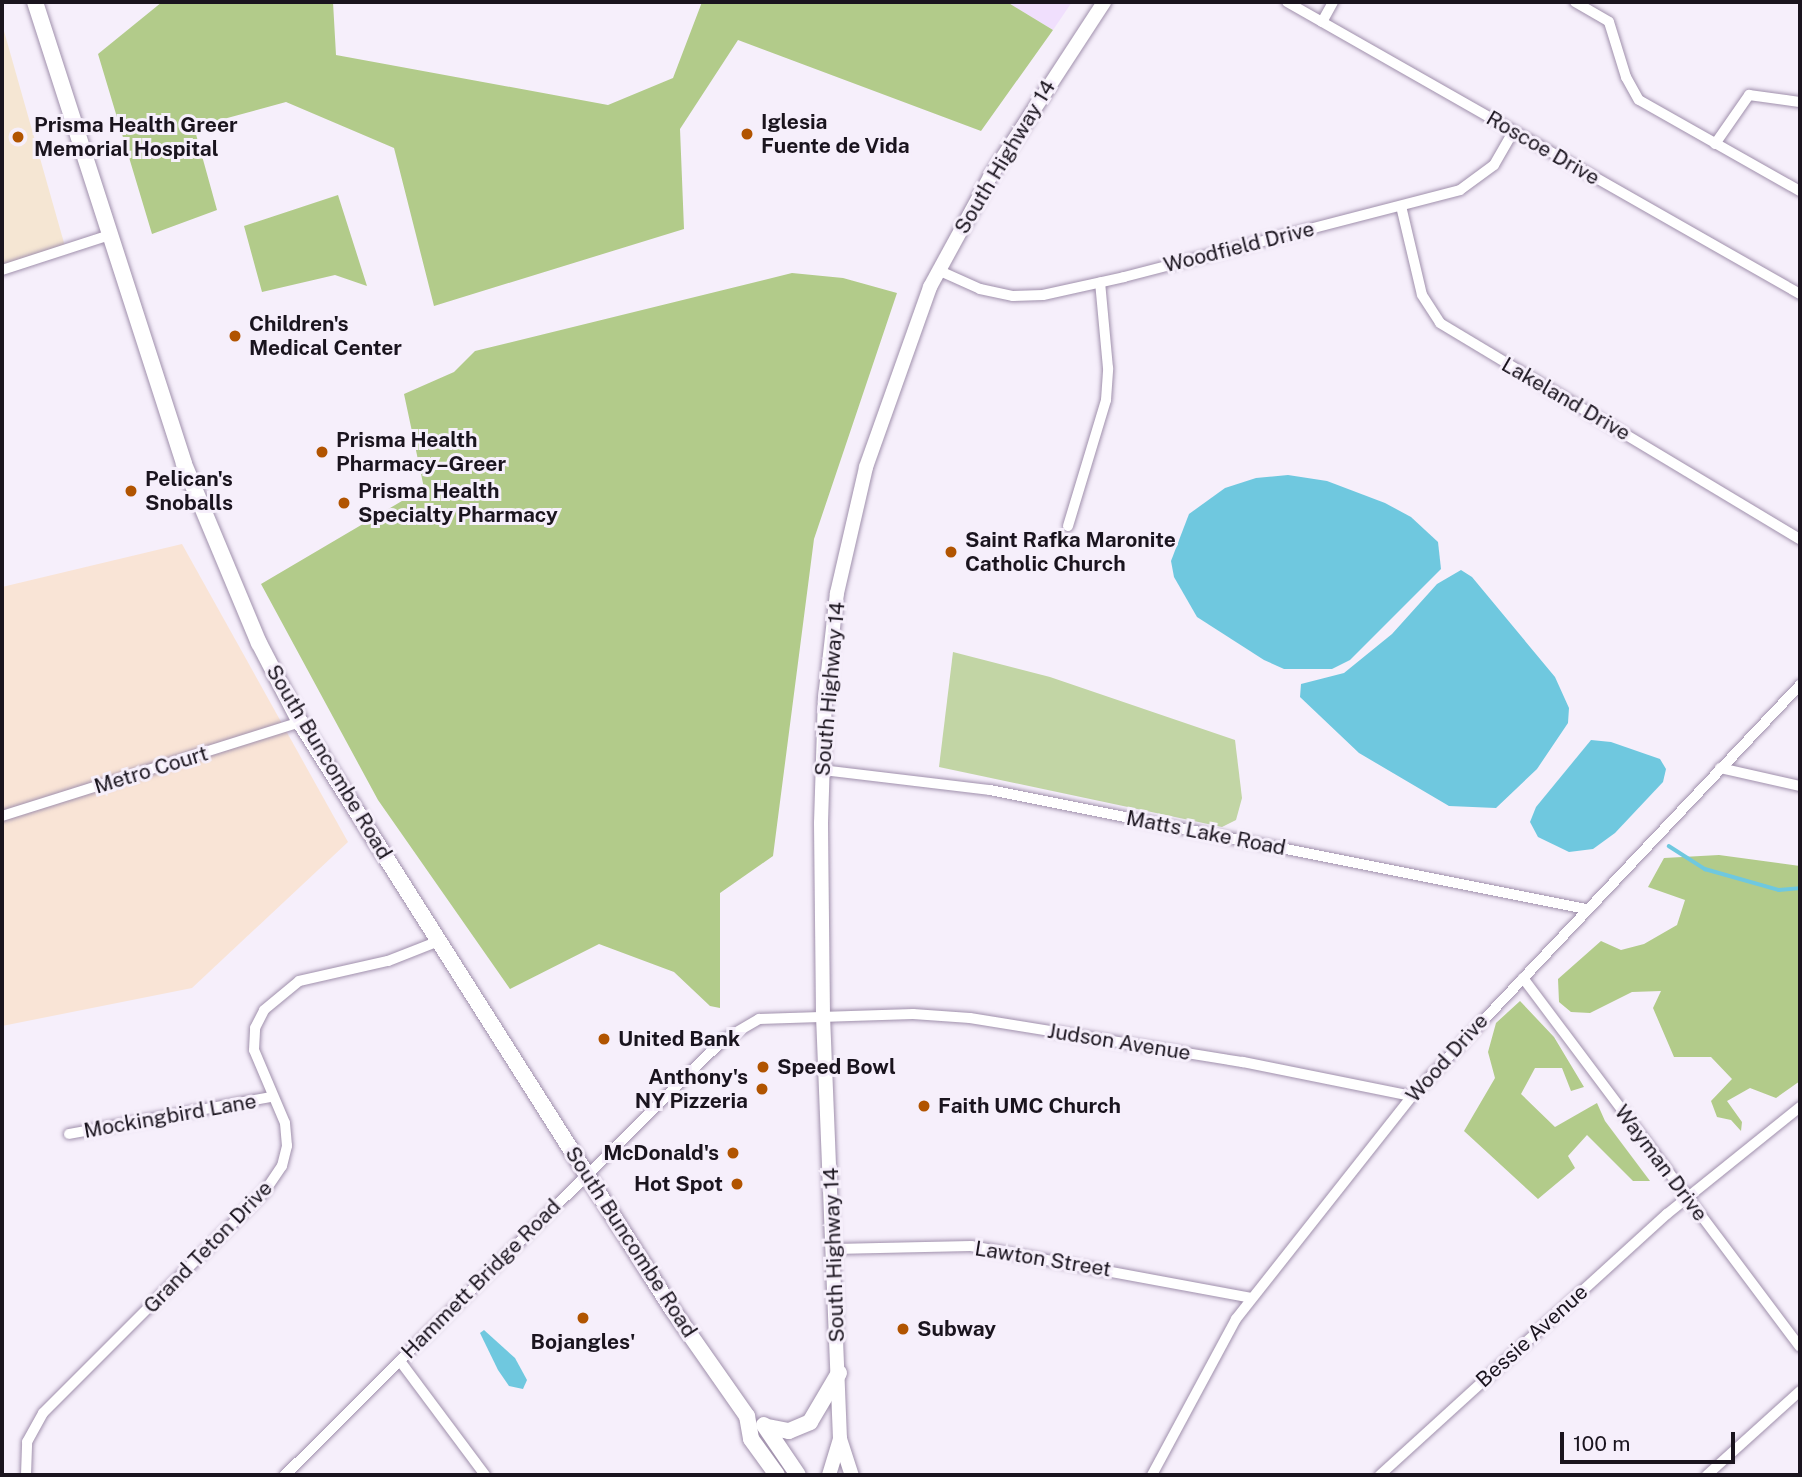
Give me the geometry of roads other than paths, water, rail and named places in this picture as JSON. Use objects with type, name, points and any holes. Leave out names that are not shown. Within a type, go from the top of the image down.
[{"type":"main road","name":"South Buncombe Road","points":[[35,2],[214,543],[300,722],[586,1174],[747,1416],[751,1438],[772,1471]]},
{"type":"main road","name":"South Highway 14","points":[[829,1475],[840,1439],[823,1015],[822,771],[829,653],[850,529],[884,406],[940,271],[990,177],[1104,2]]},
{"type":"main road","points":[[768,1427],[789,1431],[810,1422],[839,1373]]},
{"type":"main road","name":"South Buncombe Road","points":[[747,1416],[768,1427]]},
{"type":"main road","points":[[768,1427],[798,1475]]},
{"type":"main road","name":"South Highway 14","points":[[840,1439],[853,1465],[852,1475]]},
{"type":"street","name":"Roscoe Drive","points":[[1287,2],[1800,294]]},
{"type":"street","points":[[1322,22],[1333,2]]},
{"type":"street","points":[[1575,2],[1609,22],[1626,77],[1639,100],[1800,191]]},
{"type":"street","points":[[1715,144],[1749,94],[1800,102]]},
{"type":"street","name":"Woodfield Drive","points":[[940,271],[979,289],[1013,296],[1043,295],[1100,282],[1401,206],[1475,182],[1494,165],[1513,132]]},
{"type":"street","name":"Lakeland Drive","points":[[1401,206],[1422,295],[1440,323],[1800,539]]},
{"type":"street","points":[[2,271],[110,235]]},
{"type":"street","points":[[1068,526],[1106,400],[1108,368],[1100,282]]},
{"type":"street","name":"Wood Drive","points":[[1152,1475],[1219,1348],[1251,1298],[1412,1096],[1800,685]]},
{"type":"street","name":"Metro Court","points":[[2,816],[300,722]]},
{"type":"street","points":[[1720,768],[1800,786]]},
{"type":"street","name":"Matts Lake Road","points":[[822,771],[990,790],[1586,909]]},
{"type":"street","name":"Grand Teton Drive","points":[[26,1475],[27,1442],[43,1413],[272,1183],[282,1166],[288,1136],[256,1061],[254,1040],[259,1017],[276,996],[309,978],[388,961],[439,941]]},
{"type":"street","name":"Wayman Drive","points":[[1523,978],[1800,1347]]},
{"type":"street","name":"Judson Avenue","points":[[823,1015],[970,1018],[1243,1062],[1412,1096]]},
{"type":"street","name":"Hammett Bridge Road","points":[[285,1475],[723,1040],[759,1019],[823,1015]]},
{"type":"street","name":"Mockingbird Lane","points":[[69,1134],[271,1097]]},
{"type":"street","name":"Bessie Avenue","points":[[1380,1475],[1687,1199],[1800,1107]]},
{"type":"street","name":"Lawton Street","points":[[834,1249],[971,1246],[1251,1298]]},
{"type":"street","points":[[400,1361],[485,1475]]},
{"type":"street","points":[[1707,1475],[1800,1391]]},
{"type":"water","points":[[1288,475],[1327,481],[1385,503],[1411,517],[1438,542],[1441,569],[1350,660],[1332,669],[1284,669],[1264,660],[1197,617],[1174,577],[1171,561],[1189,514],[1225,488],[1256,478]]},
{"type":"water","points":[[1461,570],[1472,577],[1555,677],[1569,708],[1568,723],[1537,769],[1496,808],[1449,806],[1359,753],[1300,697],[1301,684],[1344,673],[1392,634],[1437,584]]},
{"type":"water","points":[[1591,740],[1611,742],[1660,759],[1666,769],[1663,782],[1615,833],[1593,849],[1569,852],[1538,837],[1530,822],[1536,807]]},
{"type":"water","points":[[484,1330],[515,1358],[527,1380],[523,1389],[509,1386],[498,1370],[480,1333]]},
{"type":"waterway","points":[[1669,846],[1705,869],[1779,890],[1800,888]]},
{"type":"place","name":"Iglesia Fuente de Vida","points":[[747,134]]},
{"type":"place","name":"Prisma Health Greer Memorial Hospital","points":[[18,137]]},
{"type":"place","name":"Children's Medical Center","points":[[235,336]]},
{"type":"place","name":"Prisma Health Pharmacy–Greer","points":[[322,452]]},
{"type":"place","name":"Pelican's Snoballs","points":[[131,491]]},
{"type":"place","name":"Prisma Health Specialty Pharmacy","points":[[344,503]]},
{"type":"place","name":"Saint Rafka Maronite Catholic Church","points":[[951,552]]},
{"type":"place","name":"United Bank","points":[[604,1039]]},
{"type":"place","name":"Speed Bowl","points":[[763,1067]]},
{"type":"place","name":"Anthony's NY Pizzeria","points":[[762,1089]]},
{"type":"place","name":"Faith UMC Church","points":[[924,1106]]},
{"type":"place","name":"McDonald's","points":[[733,1153]]},
{"type":"place","name":"Hot Spot","points":[[737,1184]]},
{"type":"place","name":"Bojangles'","points":[[583,1318]]},
{"type":"place","name":"Subway","points":[[903,1329]]}]
